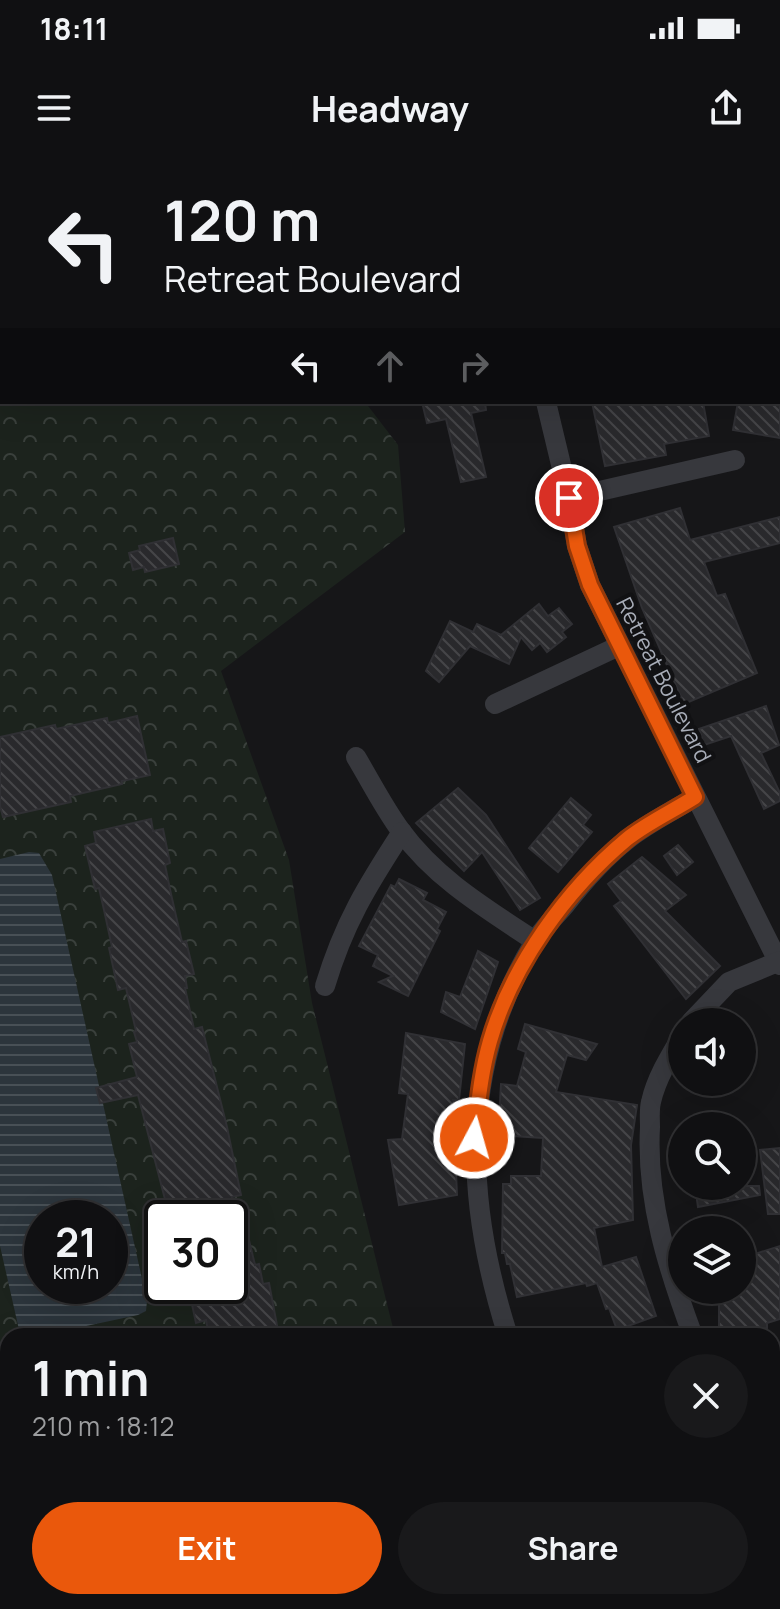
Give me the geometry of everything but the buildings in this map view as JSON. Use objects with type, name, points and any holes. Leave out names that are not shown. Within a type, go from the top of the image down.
[{"type":"street","name":"Retreat Boulevard","points":[[546,404],[577,546],[590,585],[779,962]]},
{"type":"street","points":[[569,498],[735,460]]},
{"type":"street","points":[[495,704],[619,646]]},
{"type":"street","points":[[356,757],[402,832],[427,861],[463,893],[535,941]]},
{"type":"street","points":[[506,1328],[481,1233],[474,1138],[480,1087],[502,1005],[535,941],[579,887],[628,839],[695,797]]},
{"type":"street","points":[[325,986],[338,940],[362,894],[402,832]]},
{"type":"street","points":[[704,1008],[729,982],[779,962]]},
{"type":"street","points":[[668,1060],[651,1103],[649,1147],[653,1199],[670,1275],[690,1328]]},
{"type":"green space","points":[[0,404],[367,404],[398,445],[405,532],[221,671],[289,860],[312,1003],[393,1328],[0,1328]]},
{"type":"shaded area","points":[[29,852],[39,853],[52,875],[124,1200],[24,1200],[24,1304],[128,1304],[128,1216],[144,1288],[144,1304],[147,1304],[146,1311],[138,1315],[77,1328],[19,1328],[0,1246],[0,859]]},
{"type":"route","points":[[474,1138],[490,1041],[502,1005],[535,941],[579,887],[628,839],[695,797],[590,585],[577,546],[569,498]]}]
